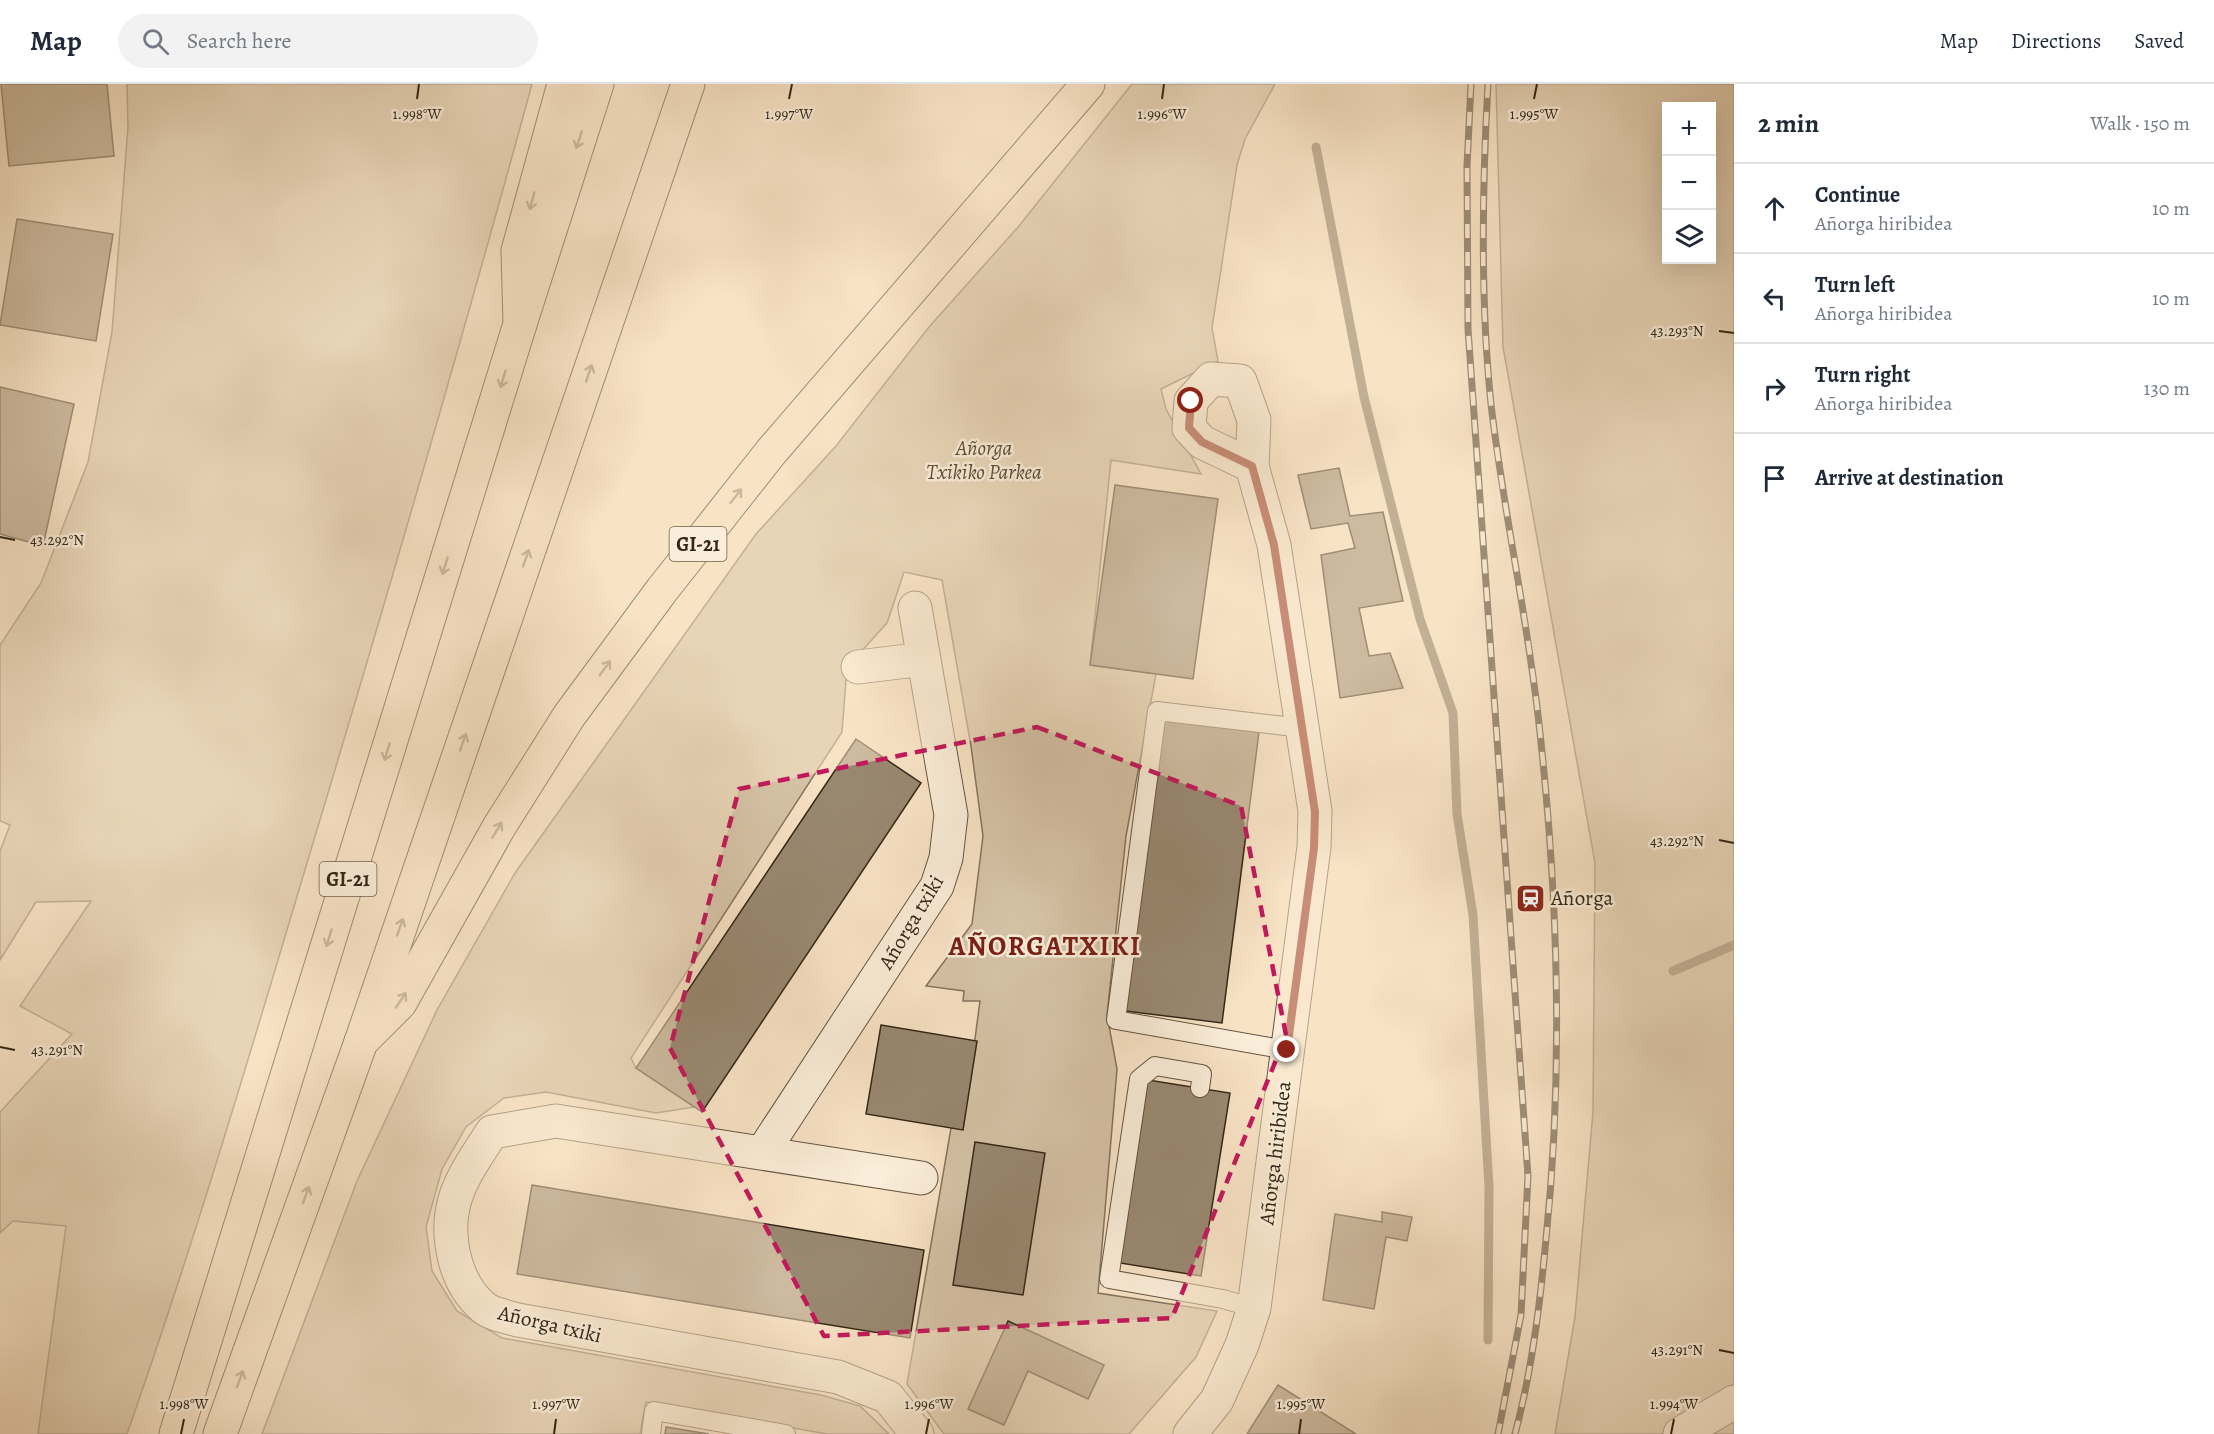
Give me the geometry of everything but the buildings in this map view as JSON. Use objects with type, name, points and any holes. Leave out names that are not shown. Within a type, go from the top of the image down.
[{"type":"main road","name":"GI-21","points":[[520,324],[518,251],[564,84]]},
{"type":"main road","name":"GI-21","points":[[176,1434],[520,324],[597,84]]},
{"type":"main road","name":"GI-21","points":[[220,1434],[361,1042],[688,84]]},
{"type":"main road","name":"GI-21","points":[[361,1042],[400,1004],[499,826],[569,716],[662,590],[771,452],[1088,84]]},
{"type":"street","name":"Añorga hiribidea","points":[[1190,1434],[1217,1400],[1242,1345],[1254,1308],[1314,848],[1315,812],[1274,545],[1252,466],[1254,420],[1240,381],[1211,379],[1191,401],[1189,428],[1202,442],[1252,466]]},
{"type":"street","name":"Añorga txiki","points":[[762,1153],[937,886],[946,858],[951,814],[915,608]]},
{"type":"street","points":[[858,667],[924,659]]},
{"type":"street","name":"Añorga txiki","points":[[917,1434],[888,1397],[838,1377],[518,1320],[484,1308],[460,1280],[451,1242],[450,1212],[466,1172],[492,1132],[556,1121],[921,1178]]},
{"type":"street","points":[[1680,1434],[1734,1402]]},
{"type":"lane","points":[[1287,1050],[1116,1020],[1156,711],[1302,728]]},
{"type":"lane","points":[[1200,1088],[1202,1074],[1155,1066],[1139,1079],[1109,1279],[1222,1299],[1254,1308]]},
{"type":"lane","points":[[651,1434],[654,1411],[786,1434]]},
{"type":"highlighted area","points":[[1037,727],[1241,806],[1286,1035],[1172,1318],[824,1336],[670,1048],[739,789]]},
{"type":"green space","points":[[127,84],[532,84],[421,479],[262,1014],[197,1225],[127,1434],[38,1434],[66,1226],[13,1221],[0,1233],[0,1112],[72,1034],[20,1006],[91,901],[36,902],[0,960],[0,851],[10,825],[0,821],[0,645],[41,583],[88,462],[112,332],[128,127]]},
{"type":"green space","name":"Añorga Txikiko Parkea","points":[[1132,84],[1275,84],[1245,139],[1237,165],[1212,328],[1218,361],[1161,389],[1166,409],[1201,474],[1111,460],[1090,665],[1156,674],[1126,836],[1107,1015],[1117,1069],[1098,1293],[1217,1311],[1196,1357],[1129,1434],[944,1434],[907,1384],[951,1128],[963,1129],[980,1001],[963,1001],[964,991],[926,986],[972,924],[983,836],[971,746],[942,580],[904,572],[887,623],[847,667],[842,732],[631,1058],[636,1068],[694,1107],[656,1113],[546,1092],[504,1098],[466,1127],[442,1169],[426,1227],[432,1271],[457,1311],[502,1338],[821,1395],[860,1406],[889,1434],[827,1434],[646,1402],[640,1434],[262,1434],[357,1181],[437,1010],[515,873],[756,534],[836,446],[929,327],[1019,226]]},
{"type":"green space","points":[[1496,84],[1734,84],[1734,1434],[1555,1434],[1575,1317],[1593,1112],[1595,863],[1503,347]]},
{"type":"waterway","points":[[1316,147],[1364,397],[1420,619],[1453,713],[1457,814],[1473,915],[1489,1187],[1488,1340]]},
{"type":"waterway","points":[[1673,971],[1734,945]]},
{"type":"railway","points":[[1471,84],[1467,166],[1468,329],[1528,1176],[1521,1315],[1498,1434]]},
{"type":"railway","points":[[1488,84],[1483,244],[1487,364],[1496,443],[1538,715],[1550,846],[1556,977],[1557,1042],[1552,1173],[1535,1337],[1515,1434]]},
{"type":"place","name":"Añorga","points":[[1530,898]]},
{"type":"district","name":"AÑORGATXIKI","points":[[1045,946]]},
{"type":"route","points":[[1191,401],[1189,428],[1202,442],[1252,466],[1274,545],[1315,812],[1314,848],[1287,1050]]}]
